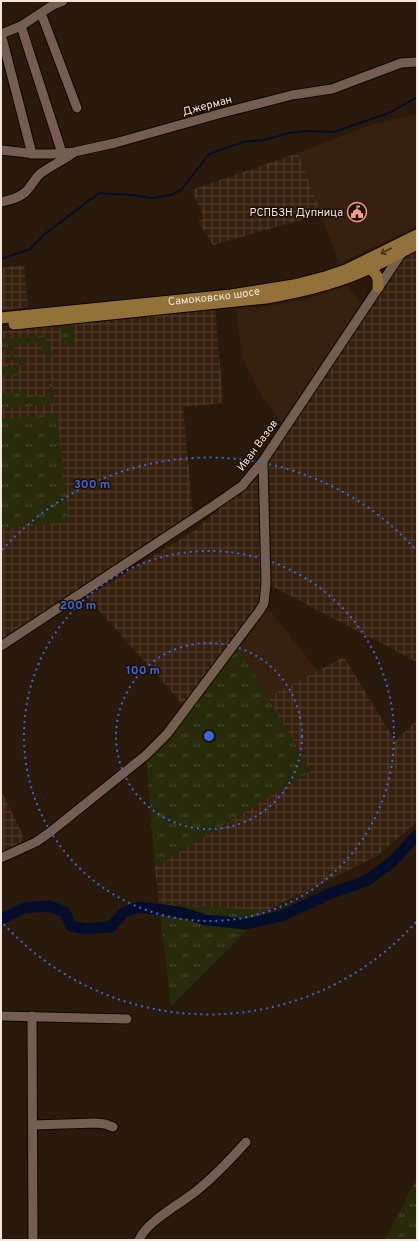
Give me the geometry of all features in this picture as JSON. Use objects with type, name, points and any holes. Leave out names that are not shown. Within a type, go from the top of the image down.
[{"type":"main road","name":"Самоковско шосе","points":[[1,325],[266,298],[296,293],[328,284],[369,269],[403,251],[415,239]]},
{"type":"main road","name":"Самоковско шосе","points":[[1,318],[265,290],[294,285],[325,277],[359,264],[415,239]]},
{"type":"main road","points":[[359,264],[377,275],[379,280],[378,288]]},
{"type":"street","points":[[32,154],[1,34],[21,26],[53,5],[63,1]]},
{"type":"street","points":[[41,13],[77,108]]},
{"type":"street","points":[[21,26],[62,153]]},
{"type":"street","name":"Джерман","points":[[1,150],[32,154],[74,152],[115,143],[222,113],[292,96],[332,89],[401,63],[417,62]]},
{"type":"street","points":[[1,202],[22,195],[29,189],[35,178],[74,152]]},
{"type":"street","name":"Иван Вазов","points":[[1,646],[242,486],[263,461],[403,251]]},
{"type":"street","points":[[1,858],[36,842],[49,833],[146,755],[166,734],[257,614],[264,603],[266,583],[263,461]]},
{"type":"street","points":[[1,1016],[127,1020]]},
{"type":"street","points":[[32,1016],[33,1240]]},
{"type":"street","points":[[33,1125],[96,1123],[113,1127]]},
{"type":"street","points":[[139,1240],[147,1229],[196,1192],[224,1166],[246,1142]]},
{"type":"shaded area","points":[[417,114],[417,226],[339,264],[298,153],[373,124]]},
{"type":"shaded area","points":[[298,153],[321,214],[213,245],[198,221],[204,219],[192,190]]},
{"type":"shaded area","points":[[411,247],[417,251],[417,662],[266,583],[265,594],[186,708],[87,597],[197,529],[242,486]]},
{"type":"shaded area","points":[[24,265],[28,307],[1,310],[1,268]]},
{"type":"shaded area","points":[[347,286],[365,308],[285,427],[258,391],[242,358],[236,309],[274,305],[306,299]]},
{"type":"shaded area","points":[[215,307],[223,403],[183,407],[193,514],[1,641],[1,331]]},
{"type":"shaded area","points":[[264,603],[318,671],[268,697],[236,643]]},
{"type":"shaded area","points":[[344,657],[395,741],[417,720],[417,822],[375,857],[266,911],[159,903],[155,867],[311,771],[268,697]]},
{"type":"shaded area","points":[[1,790],[25,840],[1,853]]},
{"type":"green space","points":[[69,323],[74,327],[75,339],[73,344],[67,346],[62,344],[60,327],[63,324]]},
{"type":"green space","points":[[46,335],[47,347],[51,347],[52,356],[42,356],[41,342],[14,345],[14,350],[6,350],[1,353],[1,339]]},
{"type":"green space","points":[[11,354],[28,362],[24,365],[19,365],[17,360],[11,361]]},
{"type":"green space","points":[[9,364],[18,369],[17,376],[11,376],[10,373],[1,374],[1,366]]},
{"type":"green space","points":[[49,380],[52,380],[54,401],[52,404],[1,409],[2,394],[27,391],[27,397],[50,395]]},
{"type":"green space","points":[[57,413],[69,522],[1,529],[1,419]]},
{"type":"green space","points":[[236,643],[311,771],[155,867],[146,755]]},
{"type":"green space","points":[[159,903],[266,911],[171,1006]]},
{"type":"green space","points":[[417,1178],[417,1240],[385,1240]]},
{"type":"waterway","points":[[1,259],[30,249],[46,233],[99,193],[152,198],[171,195],[181,190],[209,154],[243,142],[264,140],[289,133],[307,131],[334,132],[391,112],[417,97]]},
{"type":"waterway","points":[[1,919],[24,908],[49,906],[65,912],[71,926],[85,929],[111,927],[123,913],[138,907],[180,912],[206,920],[246,924],[282,916],[329,894],[366,881],[392,862],[417,835]]},
{"type":"place","name":"РСПБЗН Дупница","points":[[357,212]]}]
